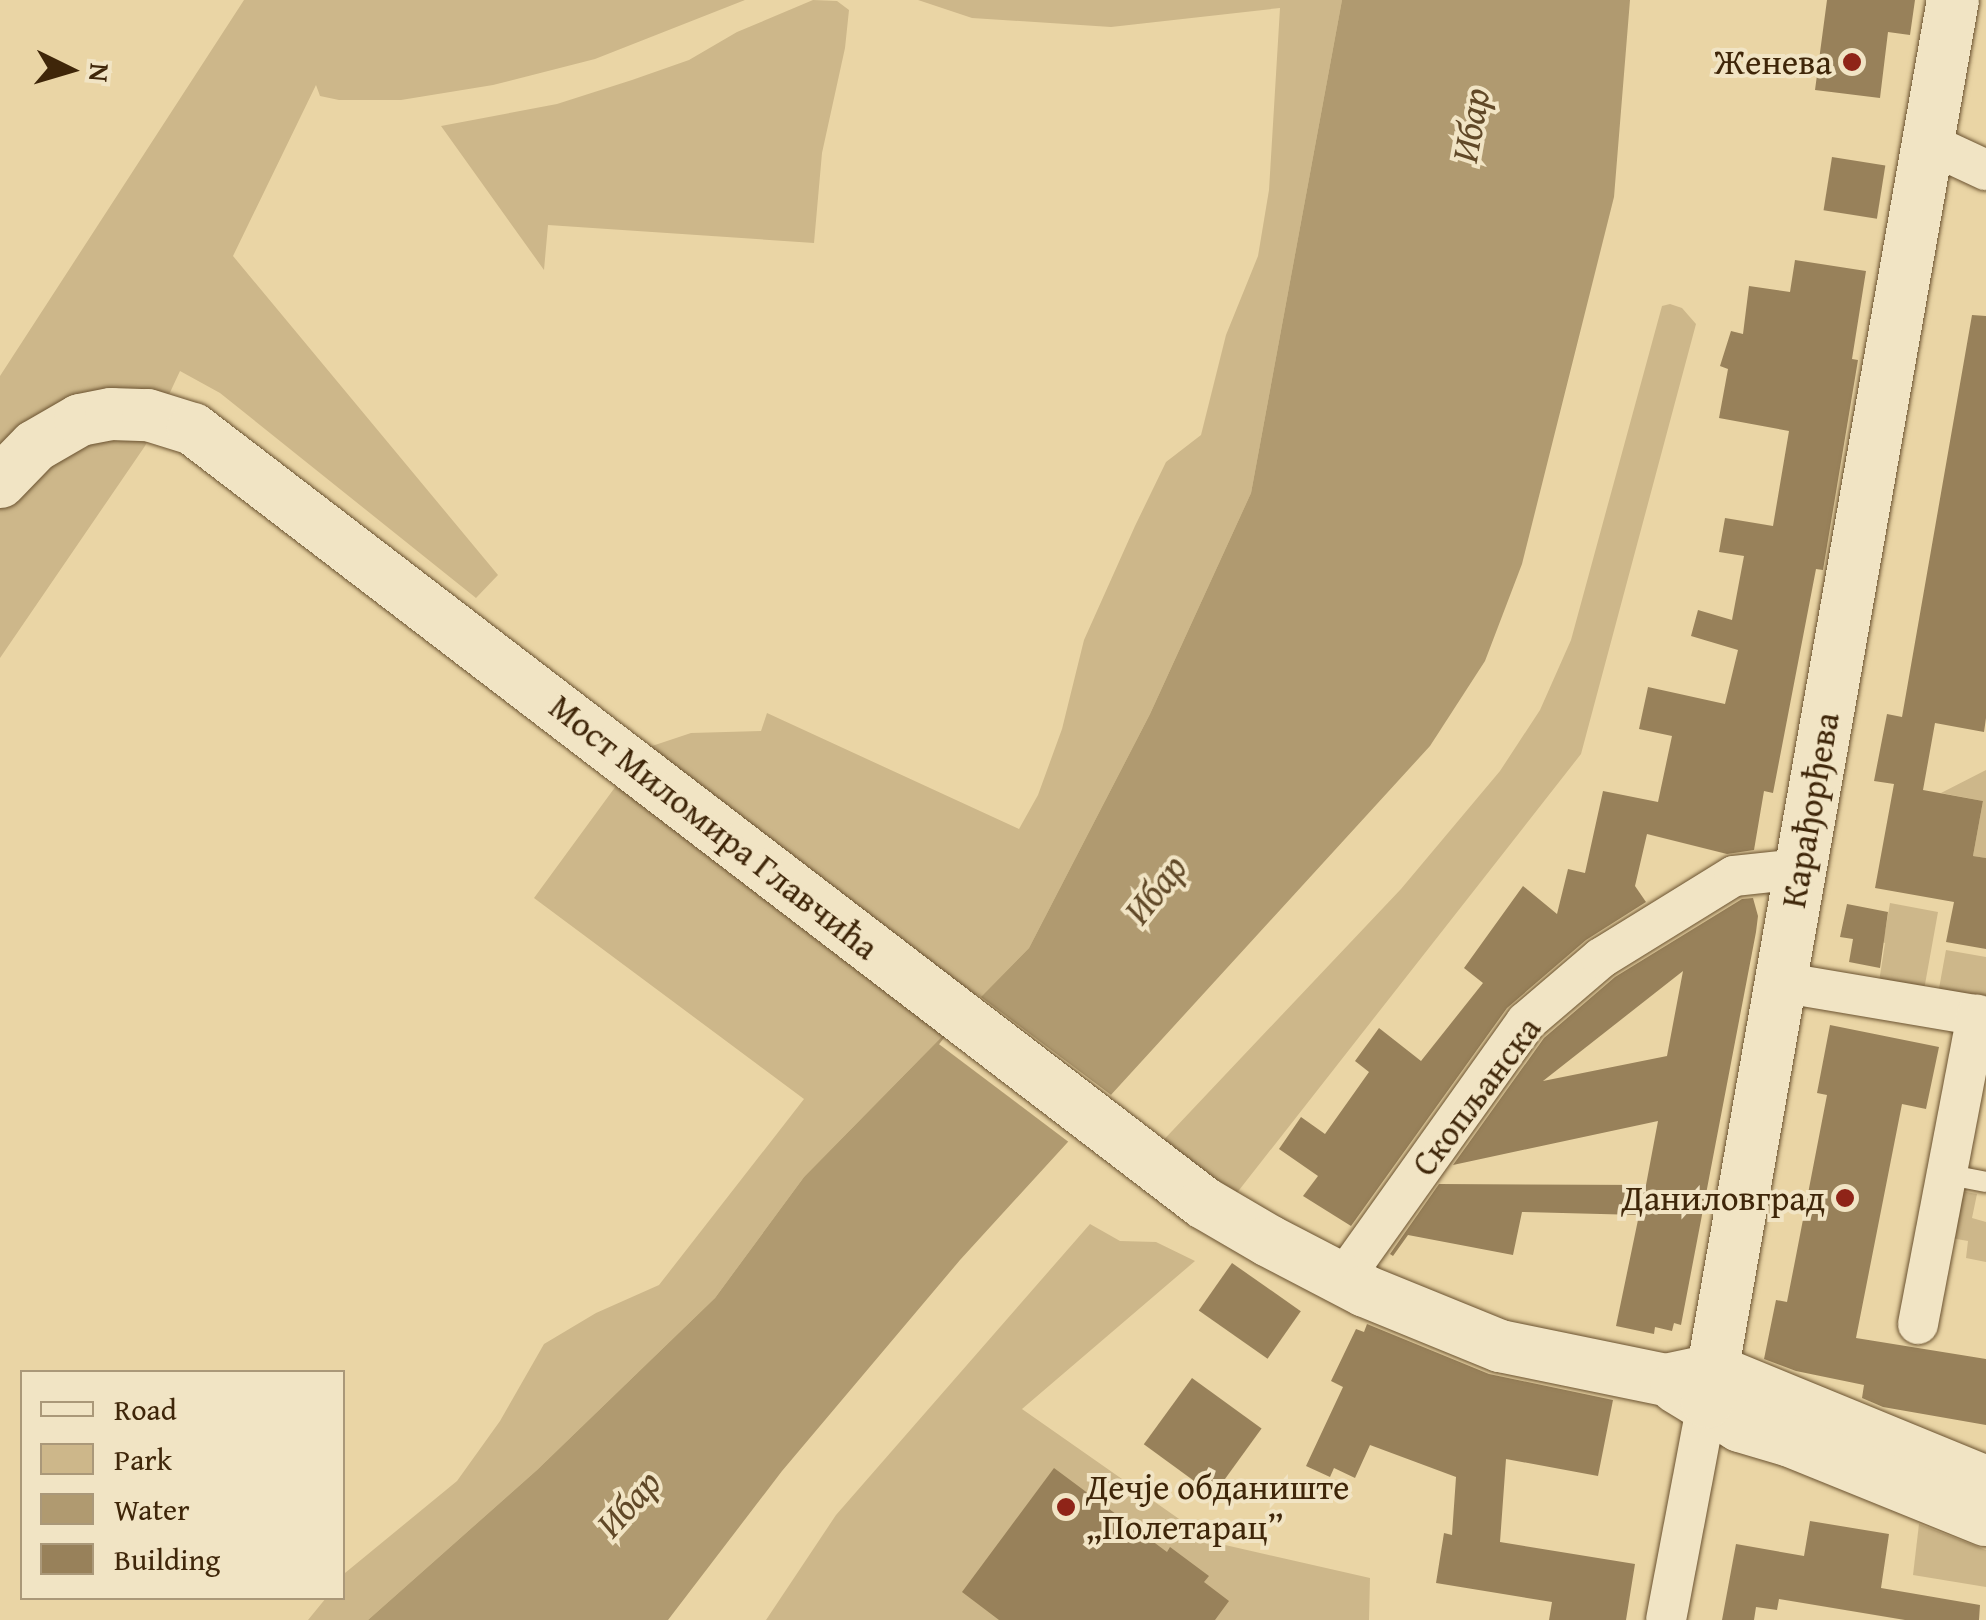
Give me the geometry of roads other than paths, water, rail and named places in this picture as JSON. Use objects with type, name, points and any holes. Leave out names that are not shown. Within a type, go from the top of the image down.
[{"type":"street","name":"Карађорђева","points":[[1666,1620],[1695,1386],[1780,982],[1953,0]]},
{"type":"street","points":[[1928,143],[1986,170]]},
{"type":"street","name":"Мост Миломира Главчића","points":[[0,482],[35,446],[60,429],[111,414],[171,421],[224,450],[1204,1203],[1342,1280]]},
{"type":"street","name":"Скопљанска","points":[[1342,1280],[1526,1022],[1601,958],[1734,876],[1798,868]]},
{"type":"street","points":[[1780,982],[1981,1016],[1974,1090],[1946,1174],[1918,1324]]},
{"type":"street","points":[[1342,1280],[1500,1346],[1695,1386],[1986,1482]]},
{"type":"street","points":[[1695,1386],[1986,1520]]},
{"type":"lane","points":[[1946,1174],[1986,1182]]},
{"type":"water","name":"Ибар","points":[[1342,0],[1630,0],[1614,197],[1522,564],[1485,661],[1430,746],[960,1260],[782,1471],[668,1620],[368,1620],[537,1470],[715,1298],[804,1177],[1029,948],[1150,714],[1251,493]]},
{"type":"place","name":"Женева","points":[[1852,62]]},
{"type":"place","name":"Даниловград","points":[[1845,1198]]},
{"type":"place","name":"Дечје обданиште „Полетарац”","points":[[1066,1507]]}]
